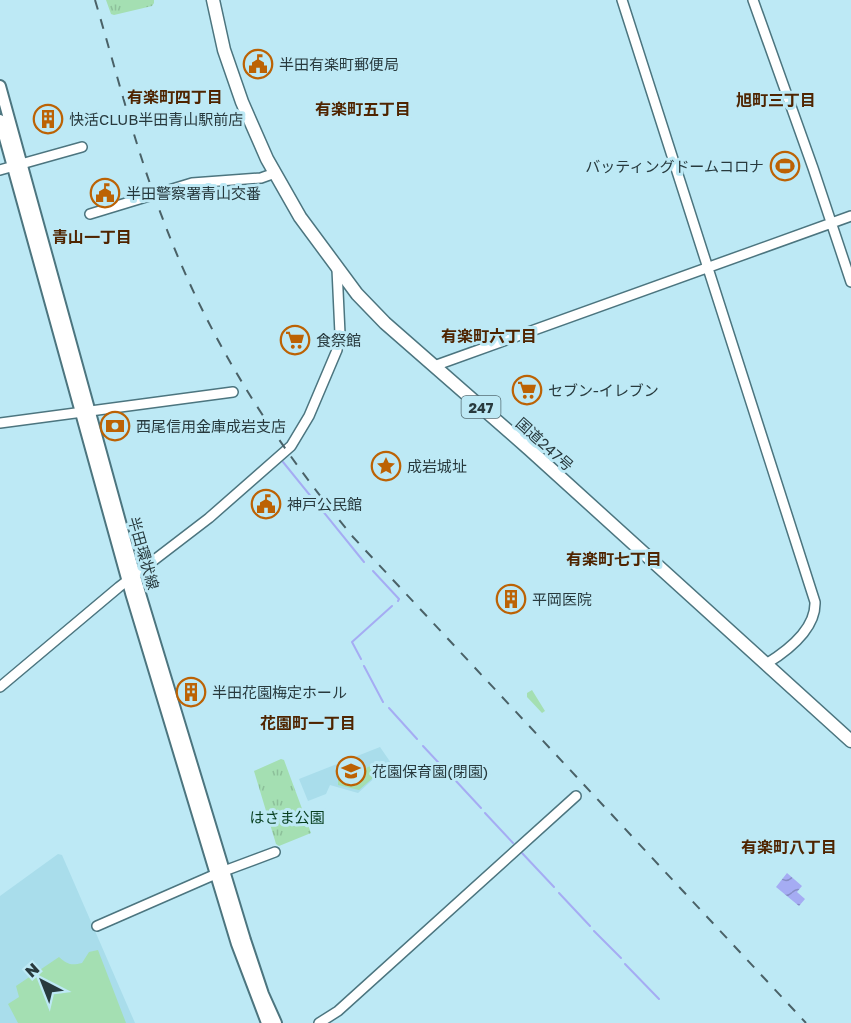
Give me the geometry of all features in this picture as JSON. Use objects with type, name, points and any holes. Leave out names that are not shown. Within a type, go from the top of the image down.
[{"type":"highway","name":"国道247号","points":[[213,0],[224,50],[242,102],[275,173],[300,217],[337,269],[372,310],[851,741]]},
{"type":"main road","name":"半田環状線","points":[[0,86],[17,165],[131,578],[219,873],[237,944],[267,1023]]},
{"type":"main road","name":"半田環状線","points":[[0,120],[17,165]]},
{"type":"main road","name":"半田環状線","points":[[219,873],[263,994],[276,1023]]},
{"type":"street","points":[[622,0],[815,602],[815,611],[805,631],[776,658],[766,664]]},
{"type":"street","points":[[753,0],[851,282]]},
{"type":"street","points":[[0,170],[82,147]]},
{"type":"street","points":[[90,214],[192,183],[261,178],[275,173]]},
{"type":"street","points":[[434,366],[851,216]]},
{"type":"street","points":[[0,687],[131,578],[216,512],[291,446],[302,431],[337,350],[340,334],[337,269]]},
{"type":"street","points":[[0,423],[233,392]]},
{"type":"street","points":[[319,1023],[338,1011],[576,796]]},
{"type":"street","points":[[97,926],[219,873],[275,852]]},
{"type":"shaded area","name":"花園保育園(閉園)","points":[[380,747],[391,763],[358,793],[330,785],[326,794],[308,801],[299,779]]},
{"type":"shaded area","points":[[58,854],[62,855],[135,1023],[0,1023],[0,896]]},
{"type":"green space","points":[[106,0],[154,0],[154,3],[152,6],[114,15],[111,14]]},
{"type":"green space","points":[[532,690],[545,711],[542,713],[527,697],[527,693]]},
{"type":"green space","name":"はさま公園","points":[[281,759],[284,760],[311,833],[279,846],[276,844],[254,771]]},
{"type":"green space","points":[[382,761],[388,765],[359,790],[338,785],[338,780]]},
{"type":"green space","points":[[98,950],[126,1023],[18,1023],[8,1004],[19,997],[16,986],[59,957],[69,964],[78,964],[82,963],[89,952]]},
{"type":"water","points":[[787,873],[802,886],[797,892],[805,899],[799,906],[776,887]]},
{"type":"waterway","points":[[283,462],[364,562]]},
{"type":"waterway","points":[[373,571],[399,599],[398,601]]},
{"type":"waterway","points":[[361,659],[352,642],[392,606]]},
{"type":"waterway","points":[[364,666],[383,702]]},
{"type":"waterway","points":[[389,708],[417,739]]},
{"type":"waterway","points":[[423,746],[451,776]]},
{"type":"waterway","points":[[456,781],[481,808]]},
{"type":"waterway","points":[[485,813],[513,843]]},
{"type":"waterway","points":[[522,853],[554,887]]},
{"type":"waterway","points":[[559,893],[590,926]]},
{"type":"waterway","points":[[594,931],[621,958]]},
{"type":"waterway","points":[[625,964],[659,999]]},
{"type":"railway","points":[[95,0],[144,167],[182,266],[201,308],[245,388],[296,464],[353,537],[806,1023]]},
{"type":"place","name":"半田有楽町郵便局","points":[[258,64]]},
{"type":"place","name":"快活CLUB半田青山駅前店","points":[[48,119]]},
{"type":"place","name":"バッティングドームコロナ","points":[[785,166]]},
{"type":"place","name":"半田警察署青山交番","points":[[105,193]]},
{"type":"place","name":"食祭館","points":[[295,340]]},
{"type":"place","name":"セブン-イレブン","points":[[527,390]]},
{"type":"place","name":"西尾信用金庫成岩支店","points":[[115,426]]},
{"type":"place","name":"成岩城址","points":[[386,466]]},
{"type":"place","name":"神戸公民館","points":[[266,504]]},
{"type":"place","name":"平岡医院","points":[[511,599]]},
{"type":"place","name":"半田花園梅定ホール","points":[[191,692]]},
{"type":"place","name":"花園保育園(閉園)","points":[[351,771]]},
{"type":"district","name":"有楽町四丁目","points":[[175,97]]},
{"type":"district","name":"旭町三丁目","points":[[776,100]]},
{"type":"district","name":"有楽町五丁目","points":[[363,109]]},
{"type":"district","name":"青山一丁目","points":[[92,237]]},
{"type":"district","name":"有楽町六丁目","points":[[489,336]]},
{"type":"district","name":"有楽町七丁目","points":[[614,559]]},
{"type":"district","name":"花園町一丁目","points":[[308,723]]},
{"type":"district","name":"有楽町八丁目","points":[[789,847]]}]
